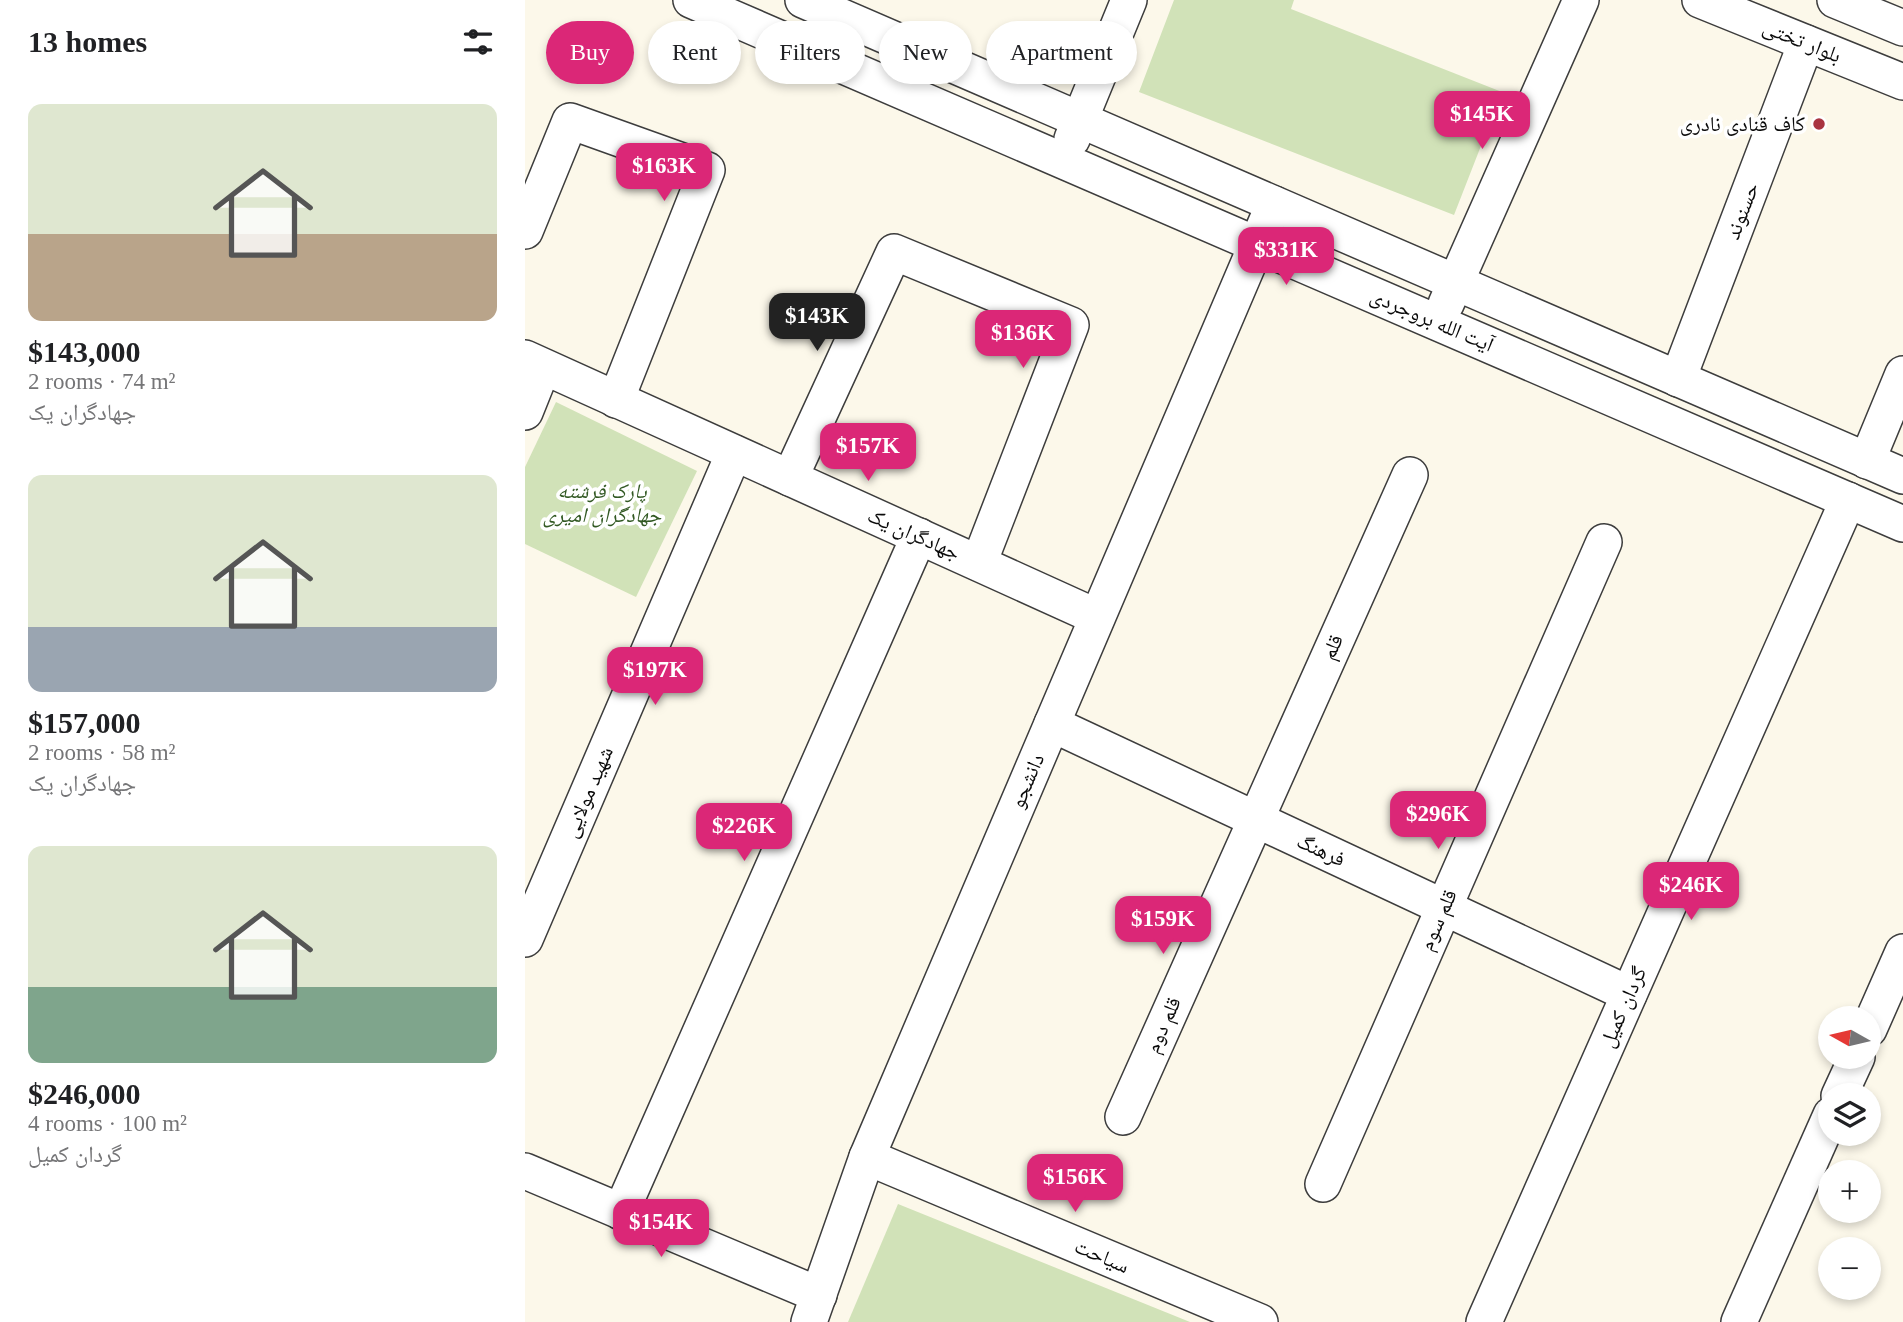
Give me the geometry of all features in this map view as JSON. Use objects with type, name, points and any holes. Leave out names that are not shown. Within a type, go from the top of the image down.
[{"type":"street","name":"آیت الله بروجردی","points":[[691,0],[1903,524]]},
{"type":"street","name":"آیت الله بروجردی","points":[[803,0],[1903,476]]},
{"type":"street","points":[[1063,161],[1129,0]]},
{"type":"street","points":[[1440,324],[1454,281],[1581,0]]},
{"type":"street","name":"بلوار تختی","points":[[1700,0],[1903,82]]},
{"type":"street","points":[[1835,0],[1903,28]]},
{"type":"street","name":"حسنوند","points":[[1678,379],[1806,43]]},
{"type":"street","points":[[525,232],[570,121],[707,170],[616,400]]},
{"type":"street","name":"دانشجو","points":[[814,1308],[867,1157],[1273,204]]},
{"type":"street","points":[[790,478],[894,252],[1071,325],[979,564]]},
{"type":"street","points":[[525,412],[534,362]]},
{"type":"street","name":"جهادگران یک","points":[[534,362],[1097,617]]},
{"type":"street","points":[[1867,461],[1903,374]]},
{"type":"street","name":"شهید مولایی","points":[[525,939],[734,453]]},
{"type":"street","name":"قلم","points":[[1254,818],[1409,475]]},
{"type":"street","name":"گردان کمیل","points":[[1483,1322],[1848,500]]},
{"type":"street","points":[[621,1212],[919,536]]},
{"type":"street","name":"قلم سوم","points":[[1323,1184],[1604,542]]},
{"type":"street","name":"فرهنگ","points":[[1052,724],[1629,994]]},
{"type":"street","name":"قلم دوم","points":[[1123,1117],[1254,818]]},
{"type":"street","points":[[1879,1006],[1903,953]]},
{"type":"street","points":[[1739,1322],[1818,1144]]},
{"type":"street","name":"سیاحت","points":[[867,1157],[1260,1322]]},
{"type":"street","points":[[525,1171],[621,1212],[814,1308]]},
{"type":"green space","points":[[1174,0],[1294,0],[1291,9],[1502,92],[1454,215],[1139,92]]},
{"type":"green space","name":"پارک فرشته جهادگران امیری","points":[[556,402],[697,471],[636,597],[525,544],[525,467]]},
{"type":"green space","points":[[898,1204],[1190,1322],[848,1322]]},
{"type":"place","name":"کاف قنادی نادری","points":[[1819,124]]}]
